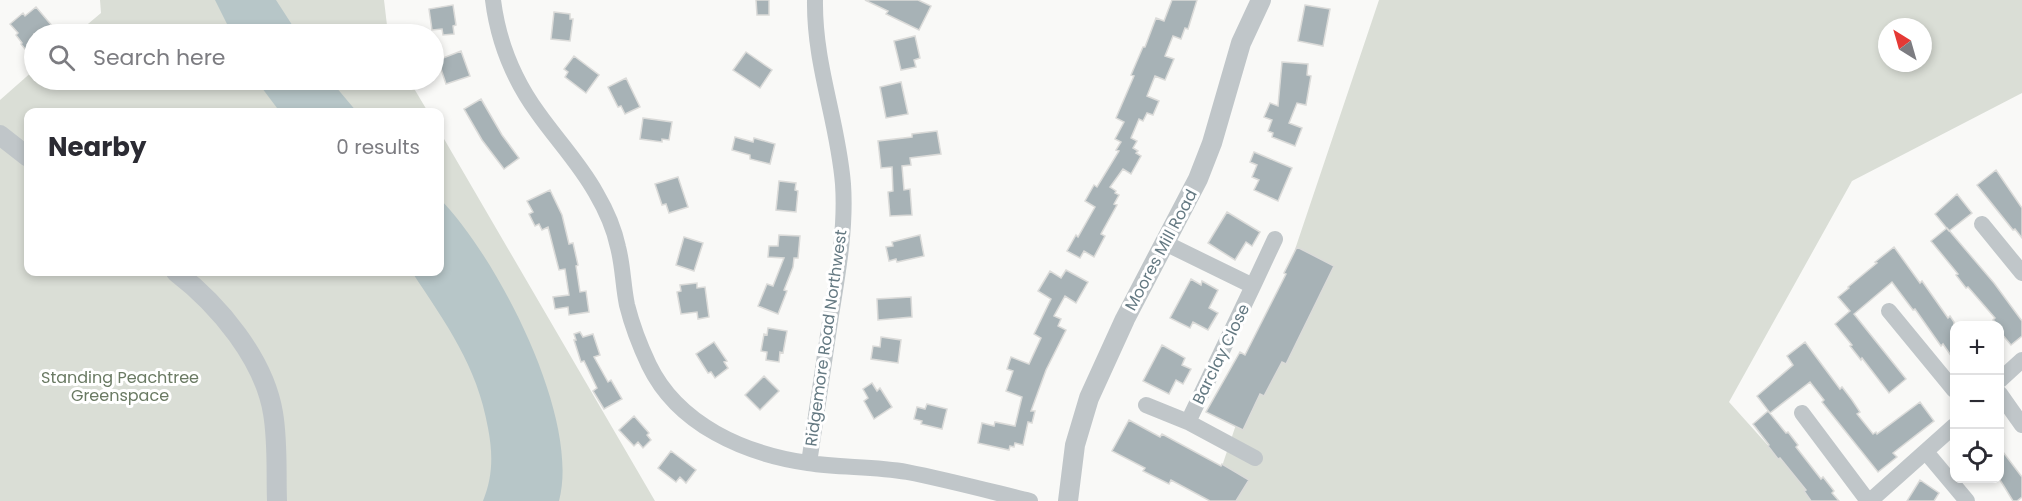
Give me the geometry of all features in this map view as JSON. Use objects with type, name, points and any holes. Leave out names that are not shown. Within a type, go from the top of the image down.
[{"type":"street","name":"Ridgemore Road Northwest","points":[[493,0],[502,43],[517,79],[538,113],[584,173],[609,219],[619,248],[627,306],[640,346],[650,368],[678,405],[712,432],[747,448],[780,458],[906,472],[1030,501]]},
{"type":"street","name":"Ridgemore Road Northwest","points":[[809,463],[840,257],[844,211],[839,155],[821,73],[816,38],[814,0]]},
{"type":"street","name":"Moores Mill Road","points":[[1068,501],[1075,446],[1089,398],[1125,319],[1198,178],[1212,143],[1241,43],[1261,0]]},
{"type":"street","points":[[0,135],[24,155]]},
{"type":"street","points":[[1982,224],[2022,273]]},
{"type":"street","name":"Barclay Close","points":[[1188,422],[1275,239]]},
{"type":"street","name":"Barclay Close","points":[[1165,243],[1253,286]]},
{"type":"street","points":[[180,276],[220,313],[252,357],[262,375],[276,433],[277,501]]},
{"type":"street","points":[[1889,311],[1950,385]]},
{"type":"street","points":[[2004,376],[2022,360]]},
{"type":"street","points":[[2004,400],[2022,425]]},
{"type":"street","name":"Barclay Close","points":[[1146,405],[1188,422],[1255,458]]},
{"type":"street","points":[[1802,413],[1869,501],[1951,429]]},
{"type":"street","points":[[1926,452],[1967,501]]},
{"type":"green space","points":[[100,0],[384,0],[387,24],[88,24],[101,13]]},
{"type":"green space","points":[[1379,0],[2022,0],[2022,93],[1852,181],[1729,402],[1818,501],[1212,501]]},
{"type":"green space","name":"Standing Peachtree Greenspace","points":[[24,79],[24,90],[415,90],[426,108],[24,108],[24,276],[444,276],[444,139],[655,501],[0,501],[0,100]]},
{"type":"shaded area","points":[[215,0],[276,0],[292,24],[227,24]]},
{"type":"shaded area","points":[[264,90],[338,90],[354,108],[277,108]]},
{"type":"shaded area","points":[[444,204],[486,259],[509,298],[546,384],[558,427],[563,467],[559,501],[483,501],[489,483],[491,456],[490,438],[483,405],[459,346],[415,276],[444,276]]},
{"type":"building","points":[[756,0],[769,0],[769,15],[757,15]]},
{"type":"building","points":[[865,0],[918,0],[931,6],[919,30],[886,14],[888,11]]},
{"type":"building","points":[[1172,0],[1197,0],[1188,29],[1185,28],[1181,39],[1173,36],[1165,56],[1174,59],[1165,80],[1155,76],[1147,96],[1159,101],[1153,115],[1147,113],[1143,121],[1139,119],[1131,138],[1137,141],[1133,148],[1141,156],[1131,174],[1123,169],[1110,187],[1119,195],[1114,204],[1117,205],[1101,234],[1105,236],[1094,257],[1084,251],[1080,258],[1067,251],[1095,207],[1085,201],[1094,185],[1097,187],[1119,151],[1116,150],[1121,142],[1115,139],[1124,122],[1116,118],[1134,76],[1131,75],[1156,18],[1164,21]]},
{"type":"building","points":[[453,5],[456,25],[453,26],[454,34],[444,35],[444,24],[431,24],[429,9]]},
{"type":"building","points":[[1305,5],[1330,9],[1323,46],[1298,41]]},
{"type":"building","points":[[36,7],[50,24],[24,24],[24,48],[16,35],[18,33],[10,24],[23,13],[25,16]]},
{"type":"building","points":[[554,12],[570,14],[570,19],[573,19],[570,41],[551,39]]},
{"type":"building","points":[[915,36],[920,58],[914,60],[916,67],[901,70],[894,41]]},
{"type":"building","points":[[461,51],[470,76],[446,84],[444,58]]},
{"type":"building","points":[[746,52],[772,70],[760,88],[733,70]]},
{"type":"building","points":[[574,56],[599,75],[586,93],[565,77],[568,72],[564,69]]},
{"type":"building","points":[[1282,62],[1308,64],[1307,75],[1311,76],[1306,105],[1297,103],[1289,123],[1302,128],[1295,146],[1272,137],[1273,133],[1268,131],[1272,120],[1264,117],[1270,103],[1278,106]]},
{"type":"building","points":[[626,78],[640,107],[625,114],[621,106],[618,107],[608,87]]},
{"type":"building","points":[[901,82],[908,114],[886,118],[880,87]]},
{"type":"building","points":[[481,99],[502,135],[519,158],[504,169],[482,140],[464,109]]},
{"type":"building","points":[[643,118],[672,122],[669,140],[662,139],[662,142],[640,139]]},
{"type":"building","points":[[937,131],[941,154],[910,158],[911,165],[902,166],[904,190],[910,189],[912,215],[890,216],[888,192],[893,191],[892,167],[881,168],[878,141]]},
{"type":"building","points":[[735,137],[753,142],[754,138],[775,144],[770,164],[750,159],[750,155],[732,150]]},
{"type":"building","points":[[1254,152],[1292,168],[1278,201],[1254,190],[1259,180],[1252,177],[1257,165],[1250,162]]},
{"type":"building","points":[[1996,170],[2022,208],[2022,238],[1977,185]]},
{"type":"building","points":[[678,177],[688,207],[669,213],[666,204],[662,205],[655,184]]},
{"type":"building","points":[[779,181],[796,183],[795,190],[798,191],[796,212],[776,210]]},
{"type":"building","points":[[550,190],[562,215],[569,244],[573,243],[578,265],[576,266],[580,292],[586,291],[589,312],[569,315],[568,307],[555,309],[553,297],[569,295],[565,269],[559,270],[548,227],[542,230],[539,224],[535,226],[529,214],[533,212],[527,201]]},
{"type":"building","points":[[1957,194],[1972,213],[1949,231],[1935,214]]},
{"type":"building","points":[[1227,212],[1260,232],[1252,246],[1246,242],[1235,260],[1208,243]]},
{"type":"building","points":[[1947,228],[1994,283],[2022,321],[2022,336],[2011,345],[2004,337],[2004,321],[1993,320],[1995,318],[1968,287],[1966,288],[1956,275],[1958,274],[1931,241]]},
{"type":"building","points":[[779,235],[800,236],[798,258],[794,258],[784,290],[787,291],[778,314],[758,306],[767,284],[773,286],[784,258],[768,257],[769,246],[778,246]]},
{"type":"building","points":[[920,235],[924,256],[897,262],[896,259],[889,261],[886,247],[893,246],[892,242]]},
{"type":"building","points":[[684,237],[703,243],[694,271],[676,265]]},
{"type":"building","points":[[1297,247],[1334,266],[1286,364],[1282,362],[1264,396],[1260,394],[1243,430],[1206,412],[1240,352],[1245,355],[1286,274],[1284,273]]},
{"type":"building","points":[[1894,247],[1948,318],[1950,316],[1953,321],[1950,321],[1950,354],[1943,344],[1941,346],[1915,309],[1913,310],[1892,282],[1854,314],[1906,379],[1889,393],[1835,324],[1850,311],[1838,297],[1877,263],[1875,262]]},
{"type":"building","points":[[1066,270],[1088,282],[1076,303],[1065,296],[1054,316],[1061,319],[1058,326],[1066,330],[1046,370],[1031,411],[1035,411],[1032,423],[1028,422],[1023,445],[1015,443],[1014,447],[1010,446],[1009,450],[978,443],[982,423],[994,426],[995,422],[1015,426],[1022,397],[1006,391],[1013,371],[1007,369],[1011,357],[1029,364],[1041,338],[1034,334],[1051,299],[1038,291],[1050,271],[1061,278]]},
{"type":"building","points":[[1191,279],[1201,285],[1202,281],[1218,290],[1209,308],[1218,313],[1208,330],[1193,322],[1190,328],[1170,318]]},
{"type":"building","points":[[697,283],[697,288],[705,287],[709,317],[698,319],[697,312],[681,314],[677,292],[681,291],[680,285]]},
{"type":"building","points":[[911,297],[912,317],[878,320],[877,299]]},
{"type":"building","points":[[768,328],[787,331],[779,362],[766,360],[767,352],[761,351],[764,334],[767,335]]},
{"type":"building","points":[[580,332],[583,337],[593,334],[600,355],[594,357],[608,382],[611,380],[622,399],[604,409],[593,391],[597,388],[584,361],[581,362],[574,340],[576,340],[574,334]]},
{"type":"building","points":[[881,337],[901,340],[898,363],[871,359],[873,346],[880,347]]},
{"type":"building","points":[[714,342],[727,361],[724,362],[728,368],[715,378],[711,372],[708,373],[696,354]]},
{"type":"building","points":[[1805,342],[1840,389],[1842,387],[1852,400],[1860,412],[1857,414],[1873,434],[1876,432],[1877,434],[1920,402],[1934,421],[1893,453],[1897,457],[1878,472],[1822,402],[1824,400],[1810,382],[1770,413],[1757,396],[1793,365],[1787,356]]},
{"type":"building","points":[[1162,345],[1185,358],[1182,365],[1191,369],[1183,384],[1176,380],[1169,394],[1143,381]]},
{"type":"building","points":[[764,376],[779,391],[760,410],[745,395]]},
{"type":"building","points":[[872,383],[877,391],[880,388],[892,407],[874,419],[864,401],[868,398],[863,389]]},
{"type":"building","points":[[927,404],[947,409],[942,429],[921,424],[922,421],[914,419],[917,407],[925,409]]},
{"type":"building","points":[[1768,411],[1786,433],[1788,432],[1798,445],[1796,447],[1821,479],[1823,477],[1839,501],[1811,501],[1804,491],[1806,490],[1780,458],[1778,459],[1753,424]]},
{"type":"building","points":[[634,416],[649,433],[647,435],[651,440],[643,448],[638,442],[634,446],[619,430]]},
{"type":"building","points":[[1129,420],[1160,437],[1162,434],[1221,466],[1222,464],[1249,480],[1236,501],[1210,501],[1171,480],[1169,484],[1143,471],[1145,468],[1112,451]]},
{"type":"building","points":[[671,451],[696,470],[686,483],[680,477],[676,482],[658,468]]},
{"type":"building","points":[[2004,453],[2022,477],[2022,497],[2013,501],[2002,483],[2004,483]]},
{"type":"building","points":[[1920,480],[1939,493],[1934,501],[1907,501]]}]
